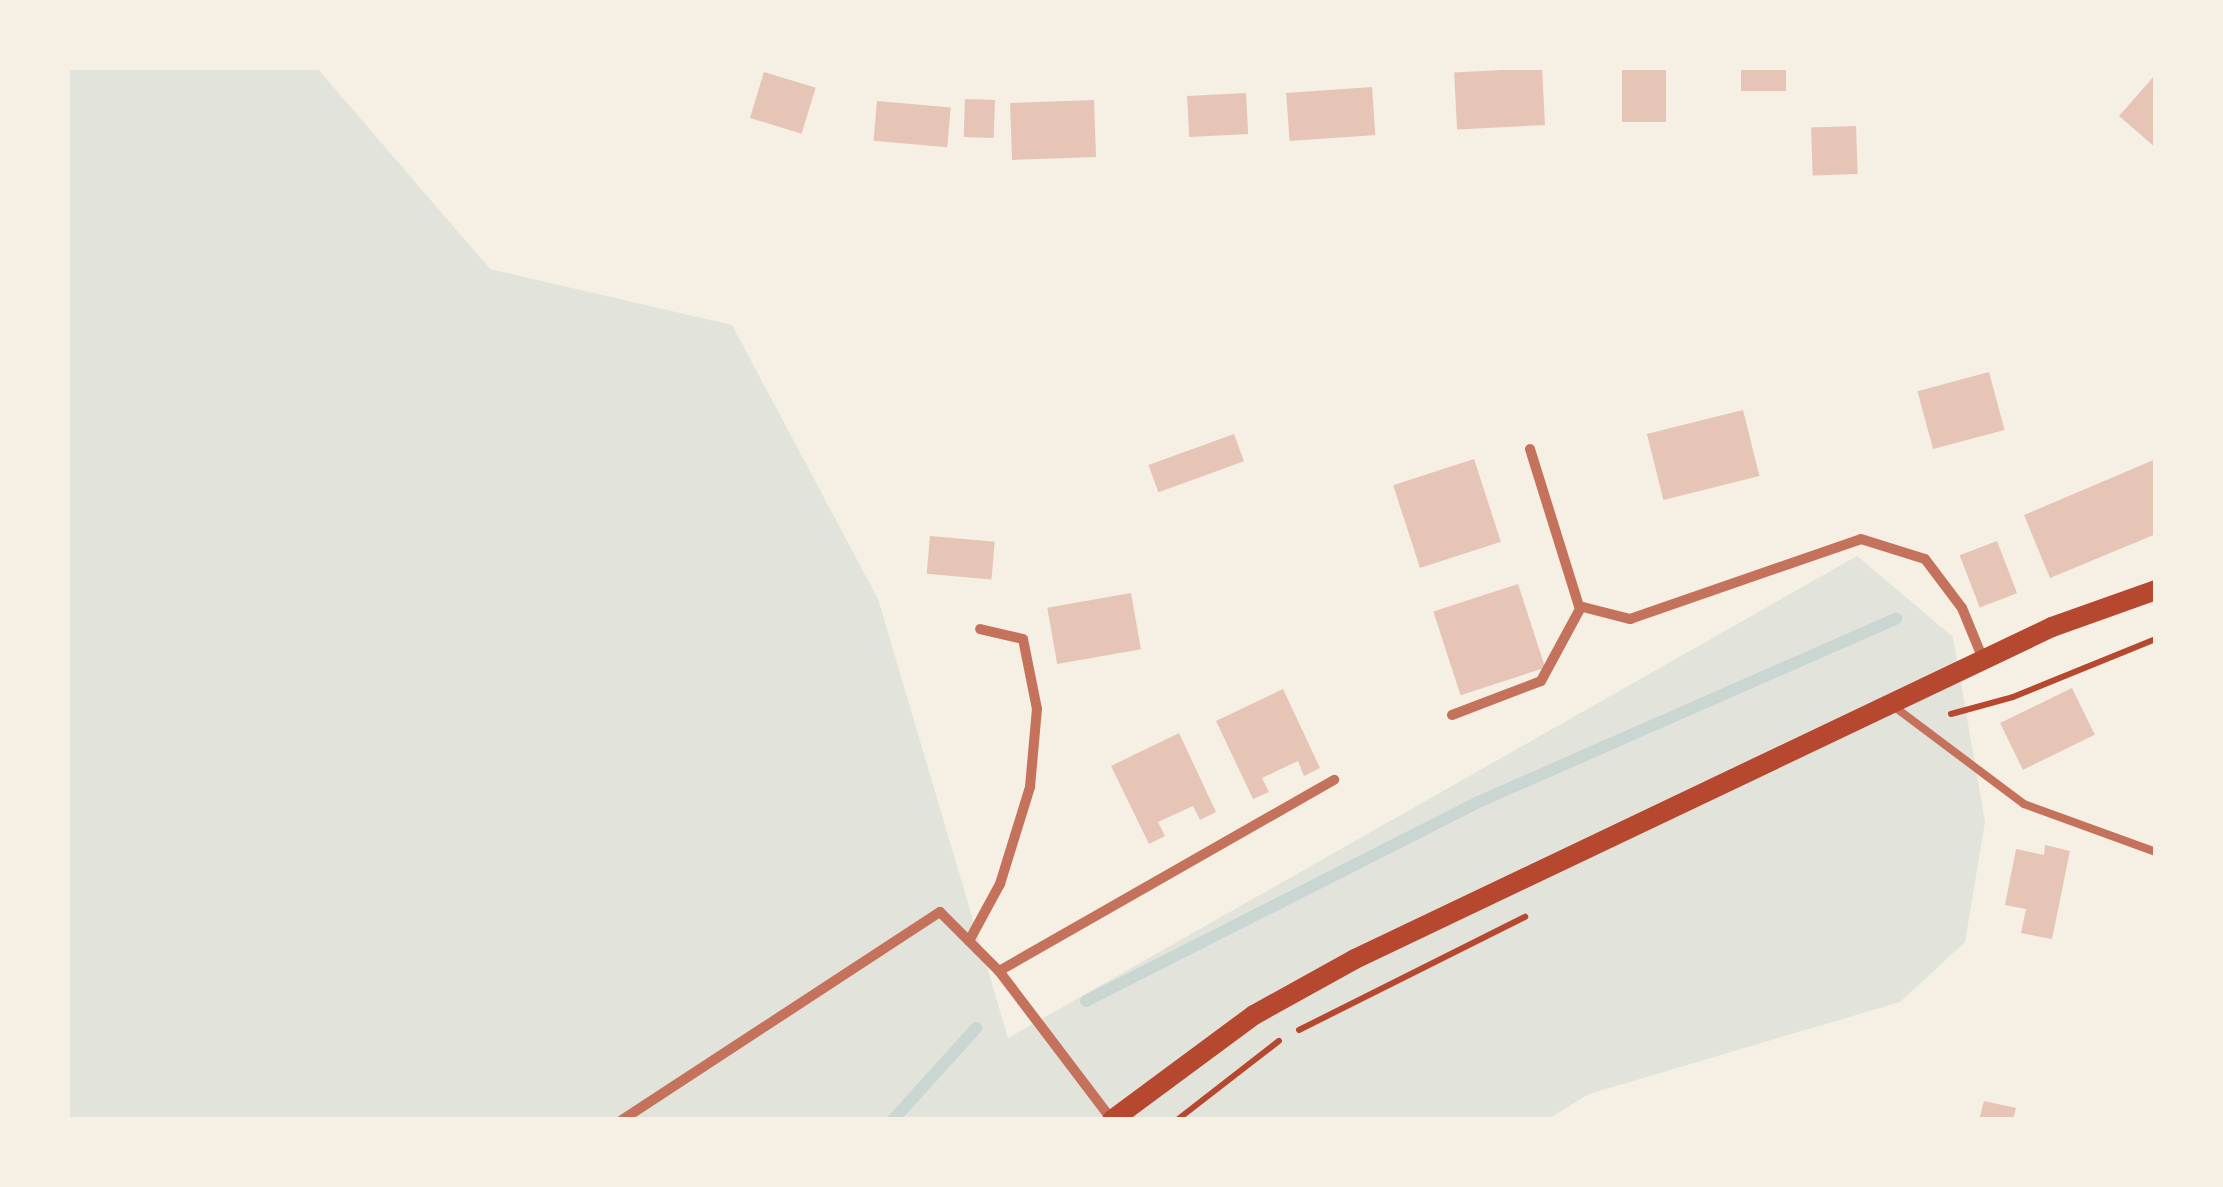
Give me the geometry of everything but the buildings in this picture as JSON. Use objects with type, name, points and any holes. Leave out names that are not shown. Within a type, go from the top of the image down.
[{"type":"main road","points":[[1112,1120],[1254,1015],[1355,959],[1889,702],[1983,659],[2156,590]]},
{"type":"street","points":[[1452,715],[1541,681],[1581,606],[1530,449]]},
{"type":"street","points":[[1581,606],[1630,620],[1862,539],[1925,559],[1962,608],[1983,659]]},
{"type":"street","points":[[968,941],[1000,884],[1030,787],[1037,710],[1023,639],[980,629]]},
{"type":"street","points":[[999,970],[1334,780]]},
{"type":"street","points":[[622,1120],[940,912],[999,970],[1112,1120]]},
{"type":"lane","points":[[1889,702],[1912,724],[2024,804],[2156,852]]},
{"type":"path","points":[[1912,724],[2013,697],[2156,639]]},
{"type":"path","points":[[1177,1120],[1282,1039],[1544,908]]},
{"type":"shaded area","points":[[68,68],[317,68],[490,269],[732,325],[878,599],[1008,1038],[1857,556],[1953,637],[1985,822],[1965,942],[1900,1002],[1589,1094],[1548,1119],[68,1119]]},
{"type":"waterway","points":[[1086,1001],[1476,803],[1896,619]]},
{"type":"waterway","points":[[893,1120],[976,1028]]}]
